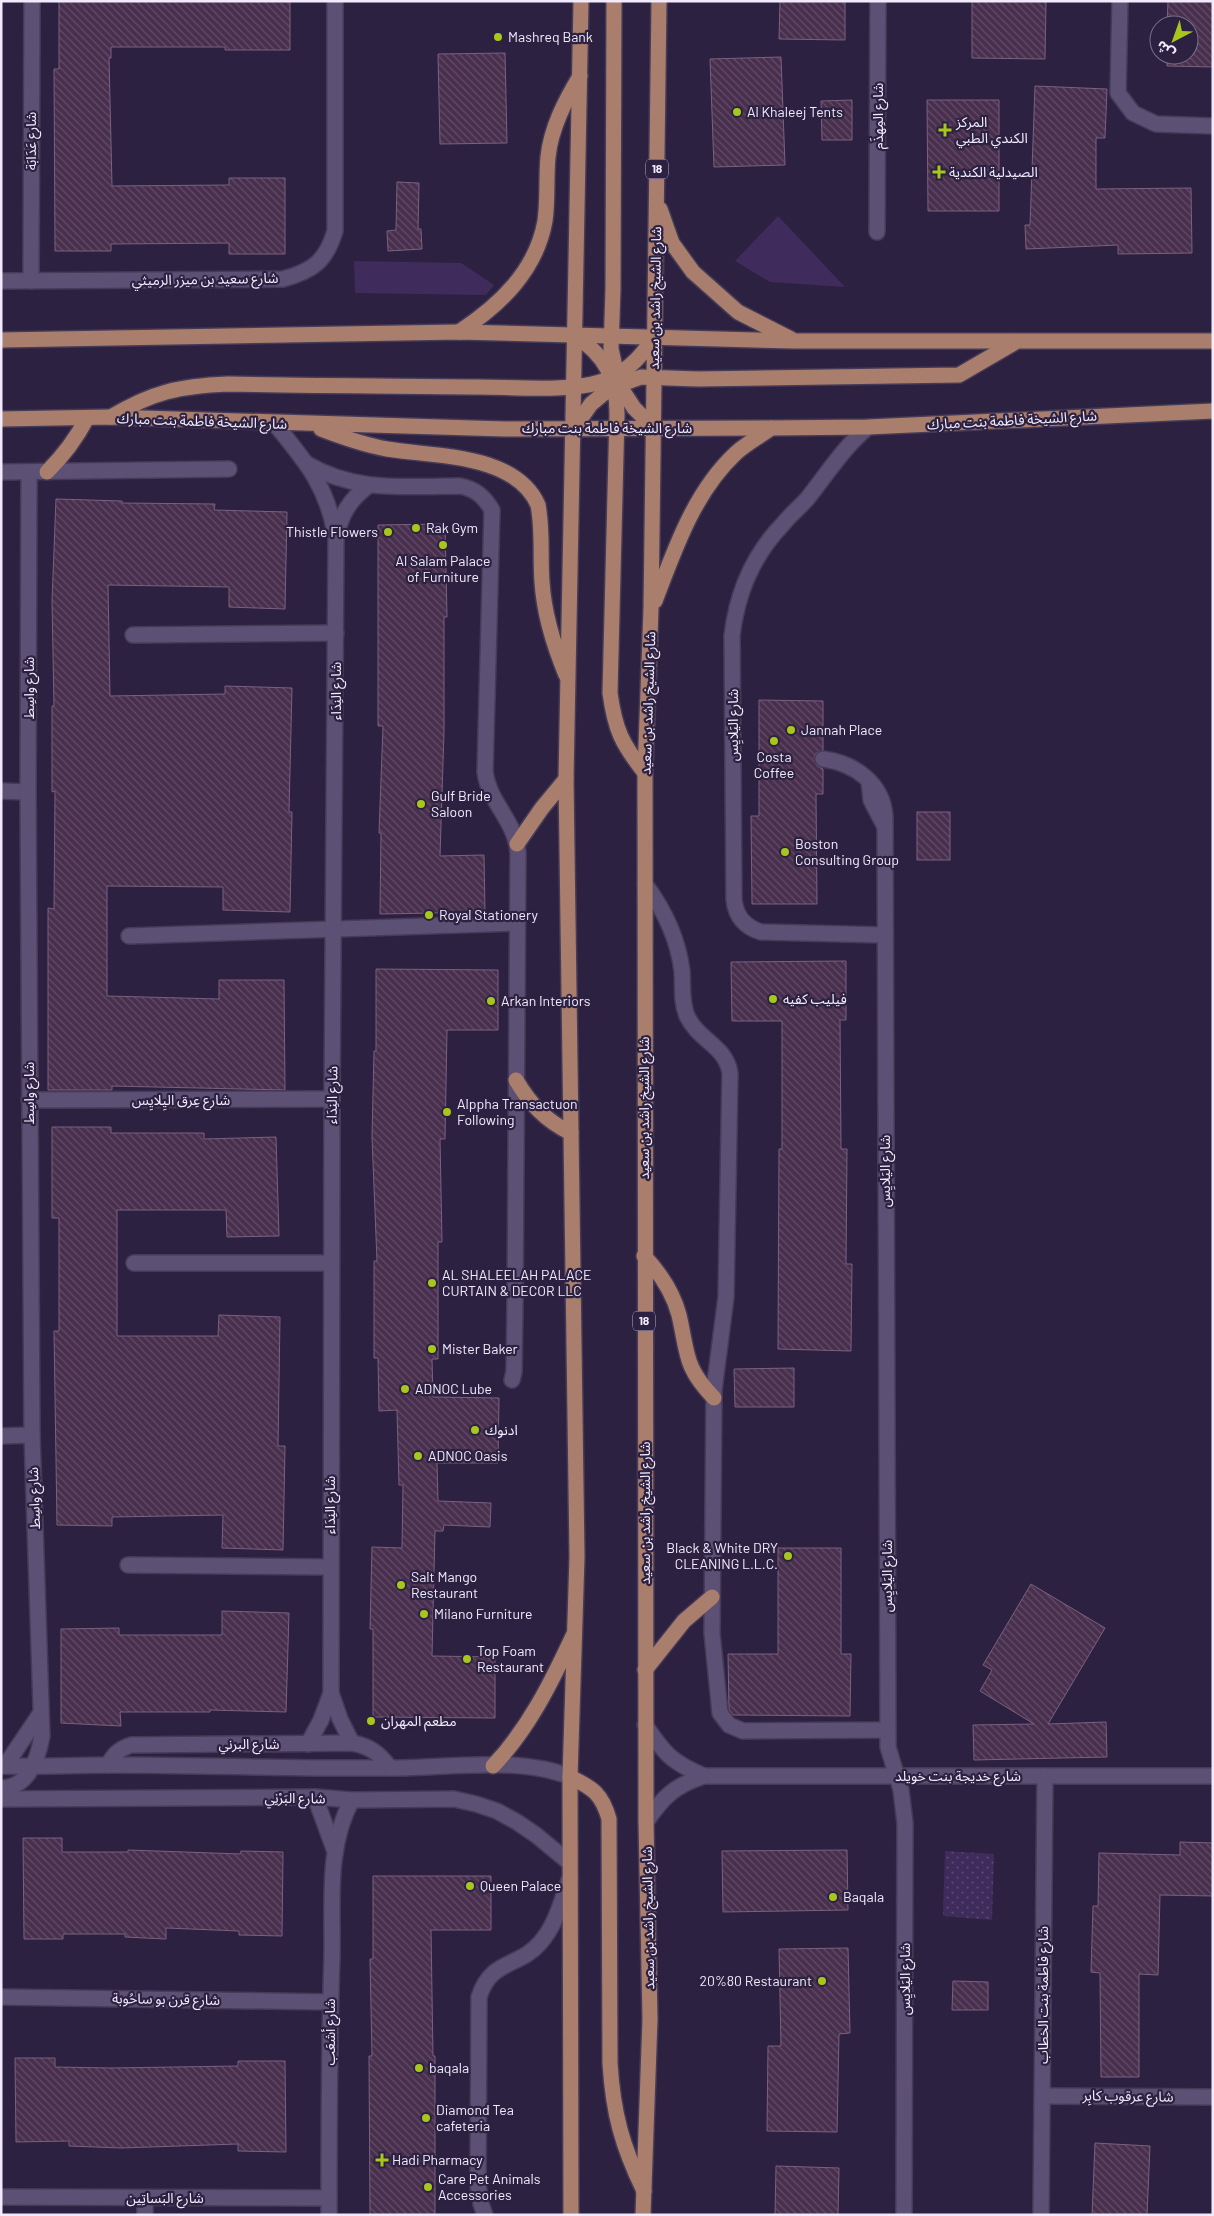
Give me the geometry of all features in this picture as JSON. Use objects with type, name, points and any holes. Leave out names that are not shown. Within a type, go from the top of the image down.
[{"type":"main road","points":[[571,2215],[570,1777],[576,1631],[577,1527],[566,780],[581,1]]},
{"type":"main road","points":[[614,1],[613,289],[611,336],[617,414],[615,428],[610,693],[614,719],[625,748],[645,774]]},
{"type":"main road","name":"شارع الشيخ راشد بن سعيد","points":[[643,2215],[650,2019],[645,1725],[645,774],[651,609],[656,198],[660,55],[659,1]]},
{"type":"main road","points":[[459,332],[486,314],[506,296],[533,257],[545,221],[548,155],[553,134],[560,113],[580,75]]},
{"type":"main road","points":[[656,198],[672,243],[693,272],[738,312],[794,341]]},
{"type":"main road","points":[[1,340],[459,332],[794,341],[1213,341]]},
{"type":"main road","points":[[574,335],[596,352],[634,408],[654,428]]},
{"type":"main road","points":[[574,428],[591,404],[638,360],[654,337]]},
{"type":"main road","points":[[110,417],[157,394],[190,386],[228,384],[574,386],[641,377],[698,380],[959,375],[1015,342]]},
{"type":"main road","name":"شارع الشيخة فاطمة بنت مبارك","points":[[1,419],[110,417],[275,424],[505,429],[771,428],[868,427],[1213,411]]},
{"type":"main road","points":[[47,472],[63,456],[87,418]]},
{"type":"main road","points":[[310,424],[360,442],[385,448],[481,462],[506,472],[526,486],[534,495],[538,505],[542,584],[546,608],[551,633],[569,680]]},
{"type":"main road","points":[[651,609],[684,526],[711,482],[736,453],[771,428]]},
{"type":"main road","points":[[517,844],[542,808],[566,780]]},
{"type":"main road","points":[[516,1080],[533,1106],[557,1126],[571,1133]]},
{"type":"main road","points":[[644,1256],[656,1269],[670,1291],[679,1315],[685,1351],[691,1368],[701,1384],[714,1398]]},
{"type":"main road","points":[[645,1670],[684,1622],[712,1597]]},
{"type":"main road","points":[[493,1766],[530,1720],[576,1631]]},
{"type":"main road","points":[[570,1777],[596,1791],[605,1804],[609,1819],[610,2063],[612,2097],[619,2130],[630,2162],[644,2193]]},
{"type":"street","name":"شارع عَدَابَة","points":[[31,281],[32,1]]},
{"type":"street","name":"شارع سعيد بن ميزر الرميثي","points":[[1,281],[283,279],[301,275],[314,268],[323,258],[331,244],[334,231],[335,1]]},
{"type":"street","name":"شارع المِهذَم","points":[[877,232],[878,1]]},
{"type":"street","points":[[1120,1],[1118,93],[1133,113],[1156,124],[1213,126]]},
{"type":"street","name":"شارع النِدَاء","points":[[275,424],[307,464],[326,495],[336,539],[331,1262],[331,1694],[340,1719],[352,1743]]},
{"type":"street","name":"شارع اليَلايِس","points":[[868,427],[844,450],[805,501],[769,539],[757,556],[740,594],[732,636],[734,900],[738,915],[742,921],[747,926],[762,932],[884,934]]},
{"type":"street","points":[[307,464],[334,477],[368,486],[460,486],[471,488],[480,494],[492,510],[485,772],[490,793],[512,826],[517,844],[516,1304],[514,1372],[512,1380]]},
{"type":"street","points":[[1,472],[229,470]]},
{"type":"street","name":"شارع واسِط","points":[[1,1788],[16,1786],[21,1783],[37,1758],[41,1742],[32,1435],[28,792],[29,472]]},
{"type":"street","name":"شارع النِدَاء","points":[[336,539],[343,514],[358,494],[368,486]]},
{"type":"street","points":[[133,635],[336,633]]},
{"type":"street","name":"شارع اليَلايِس","points":[[823,759],[848,765],[860,772],[869,781],[871,800],[884,825],[888,1747],[897,1776],[905,1823],[904,2215]]},
{"type":"street","points":[[1,791],[28,792]]},
{"type":"street","points":[[645,884],[666,916],[674,934],[679,954],[683,1003],[686,1014],[697,1032],[725,1057],[730,1073],[726,1282],[714,1398],[712,1633],[718,1705],[724,1720],[729,1725],[743,1731],[888,1730]]},
{"type":"street","points":[[129,936],[516,923]]},
{"type":"street","name":"شارع عِرق اليِلايِس","points":[[29,1100],[332,1099]]},
{"type":"street","points":[[134,1263],[331,1262]]},
{"type":"street","points":[[1,1436],[32,1435]]},
{"type":"street","points":[[128,1565],[330,1567]]},
{"type":"street","name":"شارع النِدَاء","points":[[308,1744],[321,1720],[331,1694]]},
{"type":"street","points":[[3,1766],[40,1714]]},
{"type":"street","name":"شارع خديجة بنت خويلد","points":[[645,1725],[662,1750],[681,1766],[704,1776]]},
{"type":"street","name":"شارع البرني","points":[[108,1765],[114,1754],[131,1744],[352,1743],[368,1747],[376,1752],[390,1768]]},
{"type":"street","points":[[3,1766],[31,1768],[108,1765],[390,1768],[493,1766],[543,1768],[570,1777]]},
{"type":"street","name":"شارع خديجة بنت خويلد","points":[[646,1822],[660,1802],[682,1783],[704,1776],[1213,1776]]},
{"type":"street","name":"شارع فاطمة بنت الخطاب","points":[[1041,2215],[1045,1776]]},
{"type":"street","name":"شارع البَرْنِي","points":[[1,1799],[315,1797],[352,1800],[454,1799],[497,1811],[517,1822],[536,1835],[570,1869]]},
{"type":"street","name":"شارع أشعَب","points":[[315,1797],[335,1850]]},
{"type":"street","name":"شارع أشعَب","points":[[330,2215],[330,2002],[335,1850],[341,1824],[352,1800]]},
{"type":"street","points":[[485,2215],[480,2204],[478,2185],[479,1997],[483,1984],[491,1974],[526,1954],[548,1934],[570,1869]]},
{"type":"street","name":"شارع قرن بو ساحُوبة","points":[[1,1997],[330,2002]]},
{"type":"street","name":"شارع عرقوب كابِر","points":[[1042,2096],[1213,2097]]},
{"type":"street","name":"شارع البَساتِين","points":[[1,2197],[329,2198]]},
{"type":"street","points":[[145,2198],[145,2215]]},
{"type":"shaded area","points":[[778,216],[845,287],[770,282],[735,261]]},
{"type":"shaded area","points":[[354,261],[461,263],[494,285],[486,295],[355,293]]},
{"type":"shaded area","points":[[945,1851],[994,1854],[992,1920],[943,1916]]},
{"type":"building","points":[[59,1],[290,1],[290,50],[225,50],[225,47],[111,47],[111,58],[109,58],[112,186],[229,185],[229,178],[285,178],[285,254],[229,254],[229,243],[111,244],[111,251],[55,251],[54,69],[59,69]]},
{"type":"building","points":[[780,1],[845,1],[845,40],[779,39]]},
{"type":"building","points":[[972,1],[1046,1],[1045,59],[972,58]]},
{"type":"building","points":[[1168,1],[1213,1],[1213,67],[1167,66],[1199,65],[1199,15],[1167,15]]},
{"type":"building","points":[[505,53],[507,143],[440,144],[438,54]]},
{"type":"building","points":[[781,57],[785,165],[714,167],[710,59]]},
{"type":"building","points":[[1035,86],[1107,89],[1105,138],[1096,138],[1096,189],[1191,188],[1192,253],[1118,254],[1118,245],[1026,249],[1025,225],[1030,225]]},
{"type":"building","points":[[852,100],[852,140],[822,140],[821,101]]},
{"type":"building","points":[[927,100],[999,100],[999,211],[928,211]]},
{"type":"building","points":[[397,182],[419,183],[418,229],[421,229],[422,249],[388,251],[387,231],[396,230]]},
{"type":"building","points":[[56,499],[122,501],[122,503],[215,504],[214,510],[287,512],[285,609],[229,607],[229,587],[108,585],[110,696],[225,694],[225,686],[292,688],[289,812],[292,812],[290,912],[223,910],[223,887],[107,886],[107,996],[219,999],[219,980],[284,980],[285,1090],[112,1086],[112,1090],[48,1090],[48,908],[54,909],[55,791],[52,792],[52,706],[54,706],[52,601]]},
{"type":"building","points":[[445,524],[447,617],[444,617],[444,732],[440,856],[484,855],[485,912],[380,914],[381,833],[379,833],[383,726],[378,726],[378,525]]},
{"type":"building","points":[[759,700],[823,701],[823,750],[816,753],[814,758],[817,766],[823,769],[823,794],[816,794],[817,904],[752,904],[751,816],[759,816]]},
{"type":"building","points":[[917,812],[950,812],[950,860],[917,860]]},
{"type":"building","points":[[846,961],[846,1020],[840,1020],[841,1149],[847,1149],[846,1264],[852,1264],[851,1351],[778,1349],[779,1149],[782,1149],[782,1021],[732,1021],[731,962]]},
{"type":"building","points":[[376,969],[498,970],[498,1030],[447,1030],[445,1139],[440,1139],[442,1242],[438,1242],[438,1359],[432,1359],[433,1397],[499,1398],[498,1463],[437,1463],[438,1501],[491,1503],[490,1527],[444,1525],[443,1531],[435,1531],[432,1656],[495,1657],[495,1718],[373,1717],[373,1629],[370,1629],[372,1547],[402,1548],[403,1485],[399,1485],[397,1410],[379,1411],[378,1358],[374,1358],[374,1261],[377,1261],[372,1137],[374,1051],[376,1051]]},
{"type":"building","points":[[52,1127],[111,1127],[111,1133],[204,1133],[204,1139],[276,1137],[279,1236],[227,1237],[226,1210],[117,1210],[117,1336],[218,1336],[219,1315],[280,1317],[278,1446],[285,1446],[283,1550],[222,1548],[223,1515],[112,1517],[112,1526],[57,1525],[54,1331],[59,1331],[59,1218],[52,1218]]},
{"type":"building","points":[[794,1368],[794,1407],[735,1407],[734,1369]]},
{"type":"building","points":[[778,1548],[841,1548],[841,1654],[851,1654],[850,1716],[733,1715],[729,1709],[728,1654],[778,1654]]},
{"type":"building","points":[[1031,1584],[1105,1628],[1048,1724],[1106,1722],[1107,1757],[974,1760],[973,1725],[1034,1724],[980,1691],[992,1670],[983,1665]]},
{"type":"building","points":[[222,1611],[289,1613],[286,1712],[210,1710],[210,1712],[120,1712],[121,1726],[61,1723],[61,1629],[119,1628],[119,1635],[222,1635]]},
{"type":"building","points":[[23,1838],[62,1838],[62,1852],[128,1852],[128,1850],[240,1854],[241,1851],[283,1852],[282,1936],[239,1935],[239,1931],[166,1928],[166,1939],[125,1937],[125,1934],[63,1934],[63,1939],[24,1939]]},
{"type":"building","points":[[1180,1842],[1213,1843],[1213,1896],[1160,1895],[1158,1975],[1139,1974],[1139,2077],[1101,2077],[1100,1973],[1091,1972],[1093,1906],[1098,1906],[1099,1853],[1180,1855]]},
{"type":"building","points":[[847,1850],[848,1910],[723,1912],[722,1851]]},
{"type":"building","points":[[373,1876],[491,1876],[491,1930],[431,1930],[433,2056],[435,2056],[435,2215],[370,2215],[369,2056],[372,2056],[370,1959],[373,1959]]},
{"type":"building","points":[[848,1948],[850,2033],[839,2034],[837,2132],[767,2131],[768,2046],[781,2046],[779,1949]]},
{"type":"building","points":[[953,1981],[988,1982],[988,2010],[952,2010]]},
{"type":"building","points":[[15,2058],[55,2058],[55,2067],[111,2068],[238,2066],[238,2061],[285,2061],[286,2152],[238,2151],[238,2144],[121,2148],[69,2146],[69,2141],[16,2142]]},
{"type":"building","points":[[1095,2143],[1150,2146],[1147,2215],[1092,2215]]},
{"type":"building","points":[[776,2166],[839,2168],[838,2215],[775,2215]]},
{"type":"place","name":"Mashreq Bank","points":[[498,37]]},
{"type":"place","name":"Al Khaleej Tents","points":[[737,112]]},
{"type":"place","name":"المركز الكندي الطبي","points":[[945,130]]},
{"type":"place","name":"الصيدلية الكندية","points":[[939,172]]},
{"type":"place","name":"Rak Gym","points":[[416,528]]},
{"type":"place","name":"Thistle Flowers","points":[[388,532]]},
{"type":"place","name":"Al Salam Palace of Furniture","points":[[443,545]]},
{"type":"place","name":"Jannah Place","points":[[791,730]]},
{"type":"place","name":"Costa Coffee","points":[[774,741]]},
{"type":"place","name":"Gulf Bride Saloon","points":[[421,804]]},
{"type":"place","name":"Boston Consulting Group","points":[[785,852]]},
{"type":"place","name":"Royal Stationery","points":[[429,915]]},
{"type":"place","name":"فيليب كفيه","points":[[773,999]]},
{"type":"place","name":"Arkan Interiors","points":[[491,1001]]},
{"type":"place","name":"Alppha Transactuon Following","points":[[447,1112]]},
{"type":"place","name":"AL SHALEELAH PALACE CURTAIN & DECOR LLC","points":[[432,1283]]},
{"type":"place","name":"Mister Baker","points":[[432,1349]]},
{"type":"place","name":"ADNOC Lube","points":[[405,1389]]},
{"type":"place","name":"ادنوك","points":[[475,1430]]},
{"type":"place","name":"ADNOC Oasis","points":[[418,1456]]},
{"type":"place","name":"Black & White DRY CLEANING L.L.C.","points":[[788,1556]]},
{"type":"place","name":"Salt Mango Restaurant","points":[[401,1585]]},
{"type":"place","name":"Milano Furniture","points":[[424,1614]]},
{"type":"place","name":"Top Foam Restaurant","points":[[467,1659]]},
{"type":"place","name":"مطعم المهران","points":[[371,1721]]},
{"type":"place","name":"Queen Palace","points":[[470,1886]]},
{"type":"place","name":"Baqala","points":[[833,1897]]},
{"type":"place","name":"20%80 Restaurant","points":[[822,1981]]},
{"type":"place","name":"baqala","points":[[419,2068]]},
{"type":"place","name":"Diamond Tea cafeteria","points":[[426,2118]]},
{"type":"place","name":"Hadi Pharmacy","points":[[382,2160]]},
{"type":"place","name":"Care Pet Animals Accessories","points":[[428,2187]]}]
